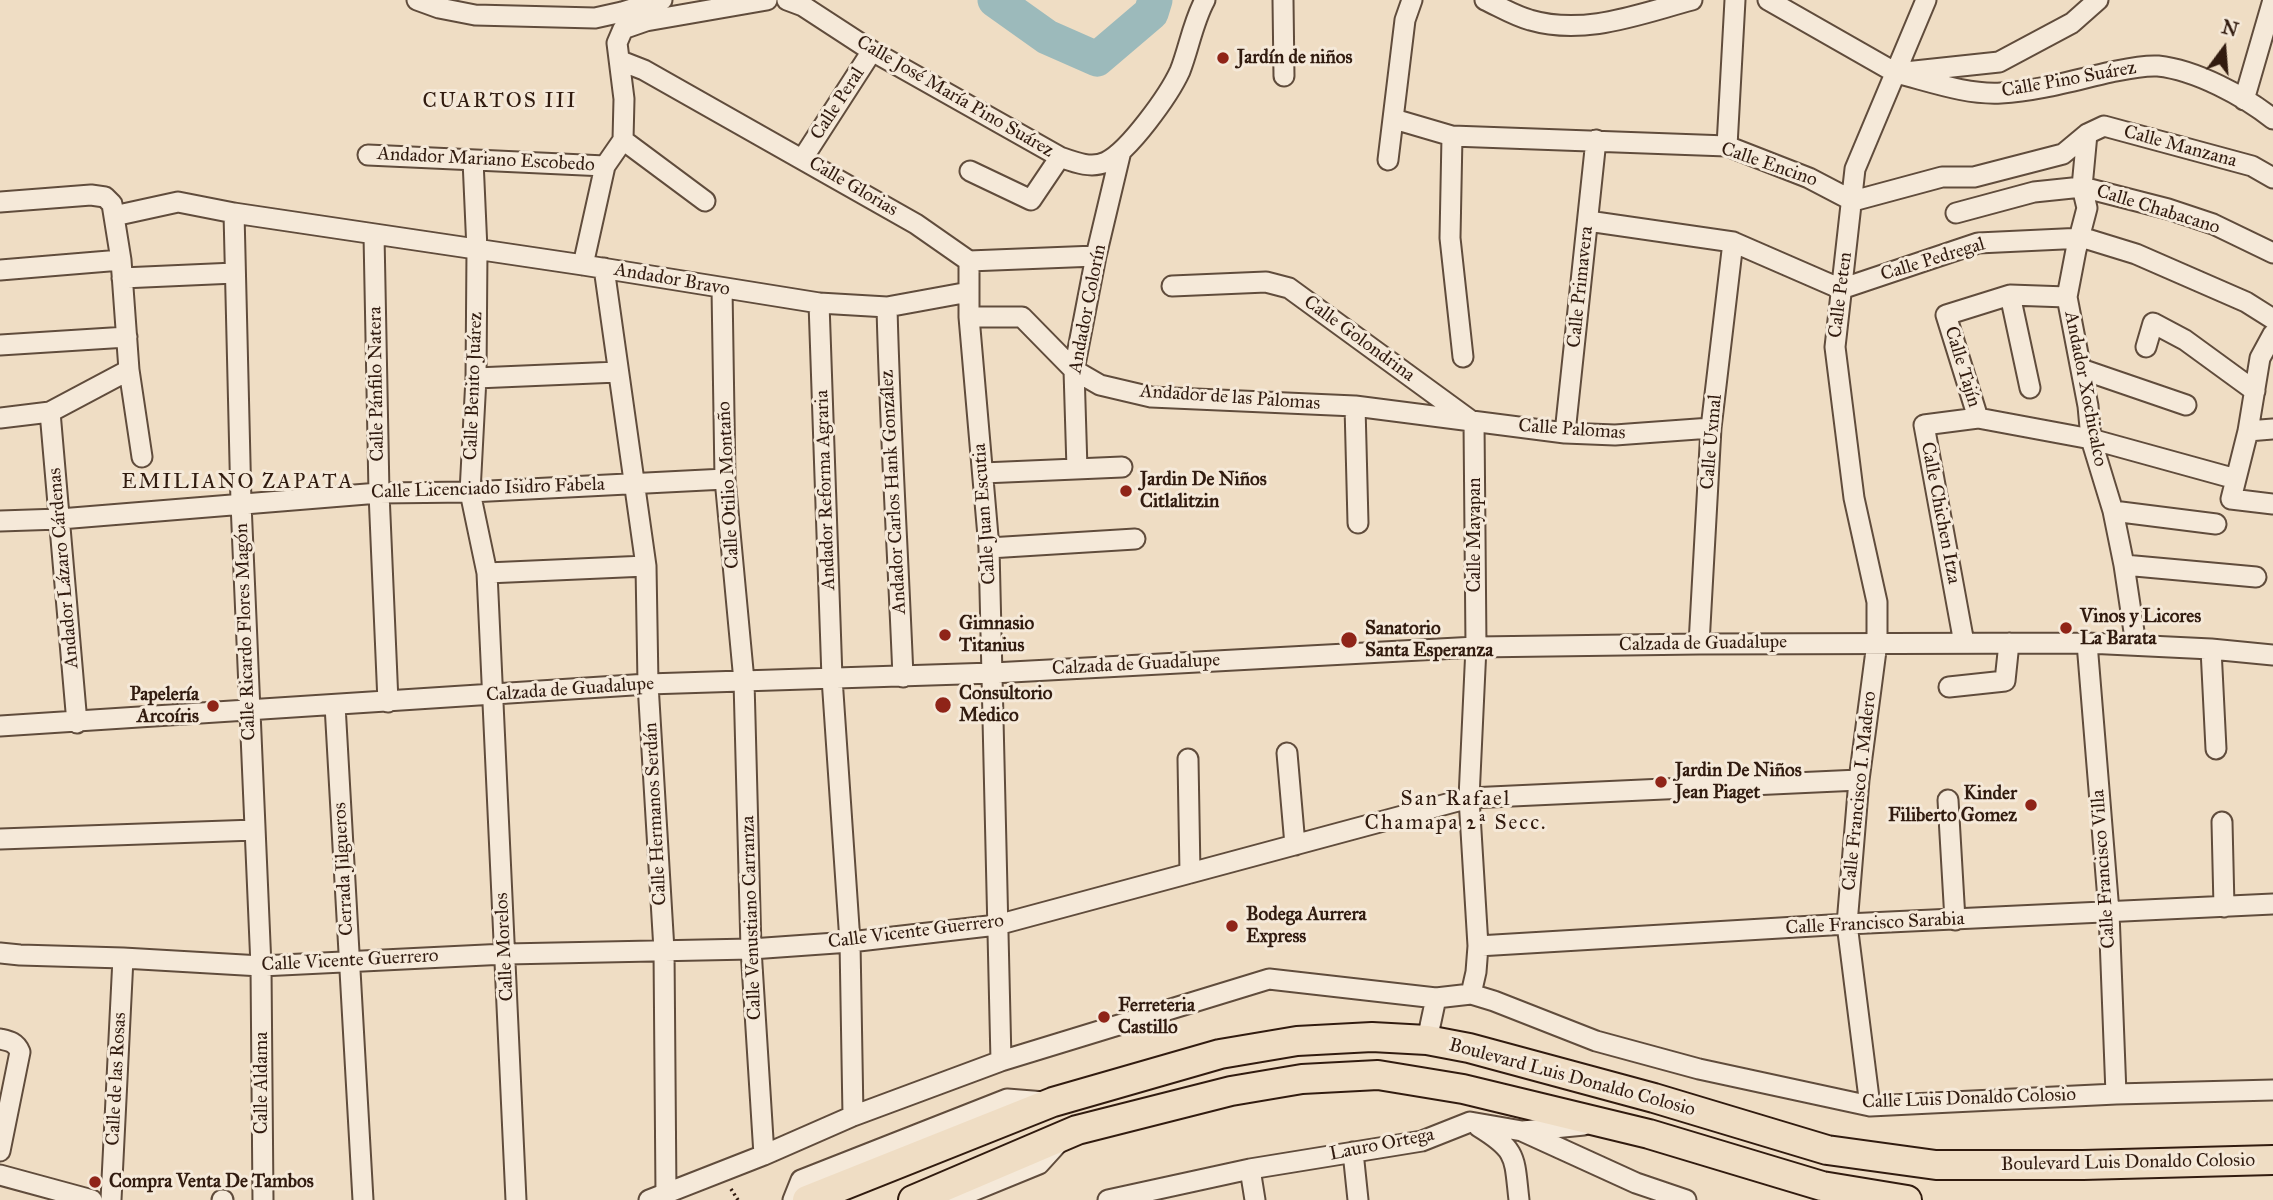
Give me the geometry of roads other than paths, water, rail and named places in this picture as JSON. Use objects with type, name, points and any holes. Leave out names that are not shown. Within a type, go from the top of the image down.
[{"type":"highway","name":"Boulevard Luis Donaldo Colosio","points":[[807,1200],[1053,1102],[1220,1054],[1297,1041],[1372,1037],[1427,1041],[1469,1048],[1654,1098],[1827,1150],[1936,1165],[2083,1165],[2273,1160]]},
{"type":"highway","name":"Boulevard Luis Donaldo Colosio","points":[[913,1200],[1077,1130],[1231,1091],[1302,1079],[1378,1075],[1463,1089],[1649,1134],[1822,1186],[1907,1200]]},
{"type":"street","points":[[417,0],[439,8],[475,15],[595,18],[662,0]]},
{"type":"street","points":[[583,265],[605,166],[623,140],[625,99],[617,43],[623,29],[705,4],[767,0]]},
{"type":"street","name":"Calle José María Pino Suárez","points":[[787,0],[803,6],[872,51],[1060,157],[1092,166],[1107,162],[1121,151],[1157,110],[1173,85],[1205,0]]},
{"type":"street","points":[[1283,0],[1284,76]]},
{"type":"street","points":[[1388,160],[1405,20],[1412,0]]},
{"type":"street","points":[[1485,0],[1530,20],[1552,25],[1576,26],[1606,23],[1692,0]]},
{"type":"street","points":[[1727,146],[1735,0]]},
{"type":"street","name":"Calle Pino Suárez","points":[[1768,0],[1896,73],[1965,90],[1999,93],[2156,66],[2213,83],[2273,119]]},
{"type":"street","points":[[1786,0],[1793,5],[1799,18]]},
{"type":"street","name":"Calle Peten","points":[[1877,643],[1877,602],[1854,498],[1835,346],[1855,169],[1926,0]]},
{"type":"street","points":[[1896,73],[1999,62],[2072,23],[2098,0]]},
{"type":"street","points":[[2244,100],[2273,0]]},
{"type":"street","name":"Calle Peral","points":[[803,158],[872,51]]},
{"type":"street","name":"Calle Glorias","points":[[621,61],[644,70],[803,158],[916,224],[969,261]]},
{"type":"street","name":"Calle Encino","points":[[1394,119],[1452,136],[1727,146],[1810,178],[1853,201]]},
{"type":"street","name":"Calle Manzana","points":[[2087,134],[2104,125],[2252,166],[2273,178]]},
{"type":"street","points":[[1853,201],[1942,177],[1974,177],[2063,154],[2087,134]]},
{"type":"street","name":"Andador Xochicalco","points":[[2087,134],[2082,187],[2087,208],[2067,297],[2088,406],[2091,439],[2113,511],[2136,645]]},
{"type":"street","points":[[1452,136],[1450,239],[1463,357]]},
{"type":"street","points":[[623,140],[705,201]]},
{"type":"street","name":"Calle Primavera","points":[[1565,433],[1596,140]]},
{"type":"street","name":"Andador Colorín","points":[[1077,468],[1073,370],[1121,151]]},
{"type":"street","name":"Andador Mariano Escobedo","points":[[368,155],[605,166]]},
{"type":"street","points":[[970,171],[1031,200],[1060,157]]},
{"type":"street","name":"Calle Benito Juárez","points":[[473,160],[477,250],[476,379],[470,492],[487,573],[492,695]]},
{"type":"street","name":"Calle Chabacano","points":[[1956,213],[2035,192],[2082,187],[2213,224],[2273,253]]},
{"type":"street","points":[[0,202],[77,195],[105,197],[113,204],[122,269],[129,370],[142,457]]},
{"type":"street","points":[[114,216],[178,202],[374,235]]},
{"type":"street","name":"Calle Ricardo Flores Magón","points":[[234,213],[241,503],[261,966]]},
{"type":"street","points":[[1588,221],[1733,242],[1841,289]]},
{"type":"street","name":"Andador Bravo","points":[[374,235],[604,268],[819,303],[887,306],[969,292]]},
{"type":"street","name":"Calle Pánfilo Natera","points":[[374,235],[379,493],[388,702]]},
{"type":"street","name":"Calle Pedregal","points":[[1841,289],[1978,243],[2079,238],[2136,254],[2246,302],[2273,319]]},
{"type":"street","name":"Calle Uxmal","points":[[1699,644],[1712,428],[1733,242]]},
{"type":"street","points":[[969,261],[1097,256]]},
{"type":"street","name":"Calle Juan Escutia","points":[[969,261],[969,317],[989,548],[1001,1061]]},
{"type":"street","name":"Calle Hermanos Serdán","points":[[604,268],[646,566],[648,684],[664,950],[658,1197]]},
{"type":"street","points":[[0,271],[122,269],[235,273]]},
{"type":"street","name":"Calle Golondrina","points":[[1172,286],[1266,282],[1289,288],[1474,422]]},
{"type":"street","name":"Calle Otilio Montaño","points":[[722,288],[725,479],[744,681]]},
{"type":"street","points":[[2030,388],[2010,295],[2067,297]]},
{"type":"street","name":"Calle Tajín","points":[[1978,418],[1946,315],[2010,295]]},
{"type":"street","name":"Andador Reforma Agraria","points":[[819,303],[832,678],[850,942],[853,1116]]},
{"type":"street","name":"Andador Carlos Hank González","points":[[887,306],[889,415],[902,677]]},
{"type":"street","name":"Andador de las Palomas","points":[[969,317],[1022,317],[1073,370],[1100,385],[1151,397],[1355,406],[1474,422]]},
{"type":"street","points":[[2146,346],[2153,323],[2185,340],[2255,391]]},
{"type":"street","points":[[2273,334],[2260,358],[2248,431],[2231,499],[2273,504]]},
{"type":"street","points":[[0,345],[127,337]]},
{"type":"street","points":[[2081,369],[2186,405]]},
{"type":"street","points":[[0,418],[50,412],[129,370]]},
{"type":"street","points":[[476,379],[618,372]]},
{"type":"street","points":[[1355,406],[1358,523]]},
{"type":"street","name":"Andador Lázaro Cárdenas","points":[[50,412],[77,723]]},
{"type":"street","name":"Calle Chichen Itza","points":[[1964,643],[1924,425],[1978,418],[2091,439],[2236,479]]},
{"type":"street","name":"Calle Palomas","points":[[1474,422],[1565,433],[1615,435],[1712,428]]},
{"type":"street","name":"Calle Mayapan","points":[[1471,994],[1478,946],[1469,798],[1476,647],[1474,422]]},
{"type":"street","points":[[2248,431],[2273,429]]},
{"type":"street","points":[[983,473],[1122,467]]},
{"type":"street","name":"Calle Licenciado Isidro Fabela","points":[[0,522],[379,493],[470,492],[725,479]]},
{"type":"street","points":[[2113,511],[2216,524]]},
{"type":"street","points":[[989,548],[1135,539]]},
{"type":"street","points":[[2124,565],[2256,577]]},
{"type":"street","points":[[487,573],[646,566]]},
{"type":"street","name":"Calle Francisco I. Madero","points":[[1870,1106],[1847,924],[1859,780],[1877,643]]},
{"type":"street","points":[[1949,687],[2005,681],[2009,643]]},
{"type":"street","name":"Calzada de Guadalupe","points":[[0,726],[648,684],[992,673],[1476,647],[2087,643],[2273,655]]},
{"type":"street","name":"Calle Francisco Villa","points":[[2087,643],[2109,912],[2116,1094]]},
{"type":"street","points":[[2211,649],[2216,749]]},
{"type":"street","name":"Calle Venustiano Carranza","points":[[744,681],[751,949],[764,1155]]},
{"type":"street","name":"Calle Morelos","points":[[492,695],[516,1200]]},
{"type":"street","name":"Cerrada Jilgueros","points":[[335,705],[363,1200]]},
{"type":"street","points":[[1287,753],[1295,845]]},
{"type":"street","points":[[1188,759],[1190,873]]},
{"type":"street","name":"Calle Vicente Guerrero","points":[[0,953],[261,966],[506,954],[751,949],[850,942],[997,925],[1469,798],[1859,780]]},
{"type":"street","points":[[1948,800],[1955,920]]},
{"type":"street","points":[[2222,822],[2224,906]]},
{"type":"street","points":[[0,839],[255,830]]},
{"type":"street","name":"Calle Francisco Sarabia","points":[[1478,946],[1847,924],[2273,904]]},
{"type":"street","name":"Calle de las Rosas","points":[[111,1200],[123,958]]},
{"type":"street","name":"Calle Aldama","points":[[261,966],[263,1200]]},
{"type":"street","points":[[658,1197],[853,1116],[1001,1061],[1269,979],[1436,998],[1471,994]]},
{"type":"street","name":"Calle Luis Donaldo Colosio","points":[[1471,994],[1596,1041],[1699,1069],[1870,1106],[2116,1094],[2273,1090]]},
{"type":"street","points":[[1427,1041],[1436,998]]},
{"type":"street","points":[[0,1151],[20,1052],[9,1042]]},
{"type":"street","points":[[793,1200],[801,1180],[1007,1099],[1053,1102]]},
{"type":"street","points":[[1470,1122],[1522,1131],[1636,1183],[1686,1200]]},
{"type":"street","points":[[1470,1122],[1498,1139],[1514,1157],[1519,1200]]},
{"type":"street","name":"Lauro Ortega","points":[[1108,1200],[1250,1169],[1422,1141],[1470,1122]]},
{"type":"street","points":[[1522,1131],[1603,1123]]},
{"type":"street","points":[[951,1200],[1039,1164],[1064,1136]]},
{"type":"street","points":[[1353,1152],[1358,1200]]},
{"type":"street","points":[[1250,1169],[1255,1200]]},
{"type":"street","points":[[0,1175],[92,1200]]},
{"type":"waterway","points":[[995,0],[1047,37],[1097,59],[1151,13],[1155,0]]},
{"type":"place","name":"Jardín de niños","points":[[1223,58]]},
{"type":"place","name":"Jardin De Niños Citlalitzin","points":[[1126,491]]},
{"type":"place","name":"Vinos y Licores La Barata","points":[[2066,628]]},
{"type":"place","name":"Gimnasio Titanius","points":[[945,635]]},
{"type":"place","name":"Sanatorio Santa Esperanza","points":[[1349,640]]},
{"type":"place","name":"Consultorio Medico","points":[[943,705]]},
{"type":"place","name":"Papelería Arcoíris","points":[[213,706]]},
{"type":"place","name":"Jardin De Niños Jean Piaget","points":[[1661,782]]},
{"type":"place","name":"Kinder Filiberto Gomez","points":[[2031,805]]},
{"type":"place","name":"Bodega Aurrera Express","points":[[1232,926]]},
{"type":"place","name":"Ferreteria Castillo","points":[[1104,1017]]},
{"type":"place","name":"Compra Venta De Tambos","points":[[95,1182]]},
{"type":"district","name":"CUARTOS III","points":[[500,102]]},
{"type":"district","name":"EMILIANO ZAPATA","points":[[238,483]]},
{"type":"district","name":"San Rafael Chamapa 2ª Secc.","points":[[1456,812]]}]
